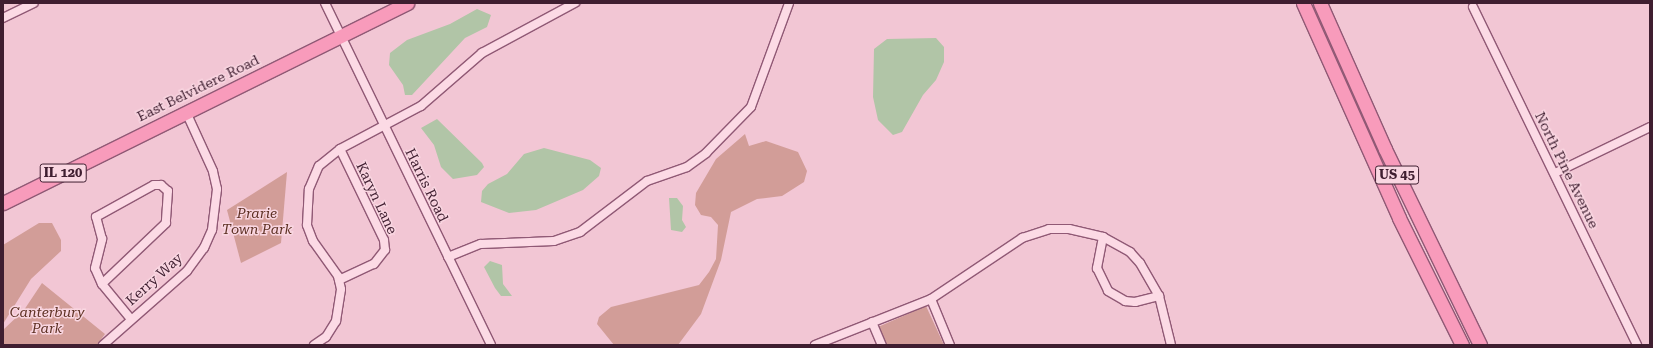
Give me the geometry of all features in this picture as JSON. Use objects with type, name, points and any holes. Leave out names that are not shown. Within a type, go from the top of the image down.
[{"type":"main road","name":"East Belvidere Road","points":[[3,203],[408,3]]},
{"type":"main road","name":"US 45","points":[[1303,3],[1399,218],[1462,345]]},
{"type":"main road","name":"US 45","points":[[1320,3],[1384,149],[1480,345]]},
{"type":"street","points":[[3,18],[34,3]]},
{"type":"street","name":"Harris Road","points":[[325,3],[491,345]]},
{"type":"street","points":[[314,345],[326,337],[338,316],[339,280],[313,242],[306,214],[312,179],[319,166],[340,149],[384,127],[427,101],[482,53],[575,3]]},
{"type":"street","points":[[448,257],[480,244],[554,241],[580,232],[647,181],[687,167],[706,153],[751,107],[789,3]]},
{"type":"street","name":"North Pine Avenue","points":[[1473,7],[1555,173],[1637,345]]},
{"type":"street","name":"Kerry Way","points":[[103,345],[130,318],[187,271],[204,248],[212,230],[217,189],[213,171],[186,112]]},
{"type":"street","points":[[1555,173],[1650,127]]},
{"type":"street","name":"Karyn Lane","points":[[339,280],[374,264],[385,250],[384,240],[340,149]]},
{"type":"street","points":[[102,284],[166,223],[169,197],[165,187],[154,185],[96,217],[102,239],[95,268],[102,284],[130,318]]},
{"type":"street","points":[[815,345],[931,299],[1036,232],[1069,229],[1103,237],[1130,252],[1150,276],[1159,296],[1171,345]]},
{"type":"street","points":[[1103,237],[1097,268],[1108,291],[1125,301],[1135,302],[1159,296]]},
{"type":"street","points":[[931,299],[950,345]]},
{"type":"street","points":[[872,322],[882,345]]},
{"type":"green space","points":[[745,134],[749,146],[766,141],[798,152],[807,171],[804,182],[782,196],[757,199],[731,212],[721,260],[701,314],[678,345],[614,345],[597,324],[599,317],[611,307],[699,285],[709,272],[716,259],[718,225],[711,217],[701,215],[695,205],[696,193],[716,159]]},
{"type":"green space","name":"Prarie Town Park","points":[[287,172],[281,243],[241,263],[227,210]]},
{"type":"green space","points":[[39,223],[52,223],[61,240],[61,251],[31,279],[3,324],[3,245]]},
{"type":"green space","name":"Canterbury Park","points":[[42,283],[105,334],[97,345],[3,345],[3,330],[24,310]]},
{"type":"green space","points":[[926,306],[944,345],[887,345],[878,327]]},
{"type":"shaded area","points":[[477,9],[491,15],[487,27],[465,38],[412,95],[405,95],[403,85],[389,65],[390,53],[407,40],[450,24]]},
{"type":"shaded area","points":[[936,38],[944,47],[944,62],[936,80],[923,95],[902,132],[893,135],[878,120],[873,97],[874,49],[887,39]]},
{"type":"shaded area","points":[[437,119],[482,163],[484,167],[477,175],[453,179],[441,167],[434,145],[421,128]]},
{"type":"shaded area","points":[[544,148],[590,160],[601,168],[599,176],[583,190],[536,210],[509,213],[481,202],[482,191],[488,184],[507,174],[524,154]]},
{"type":"shaded area","points":[[669,198],[677,198],[683,206],[682,220],[686,227],[682,232],[671,230]]},
{"type":"shaded area","points":[[490,261],[502,265],[503,284],[512,296],[501,296],[495,288],[484,267]]}]
